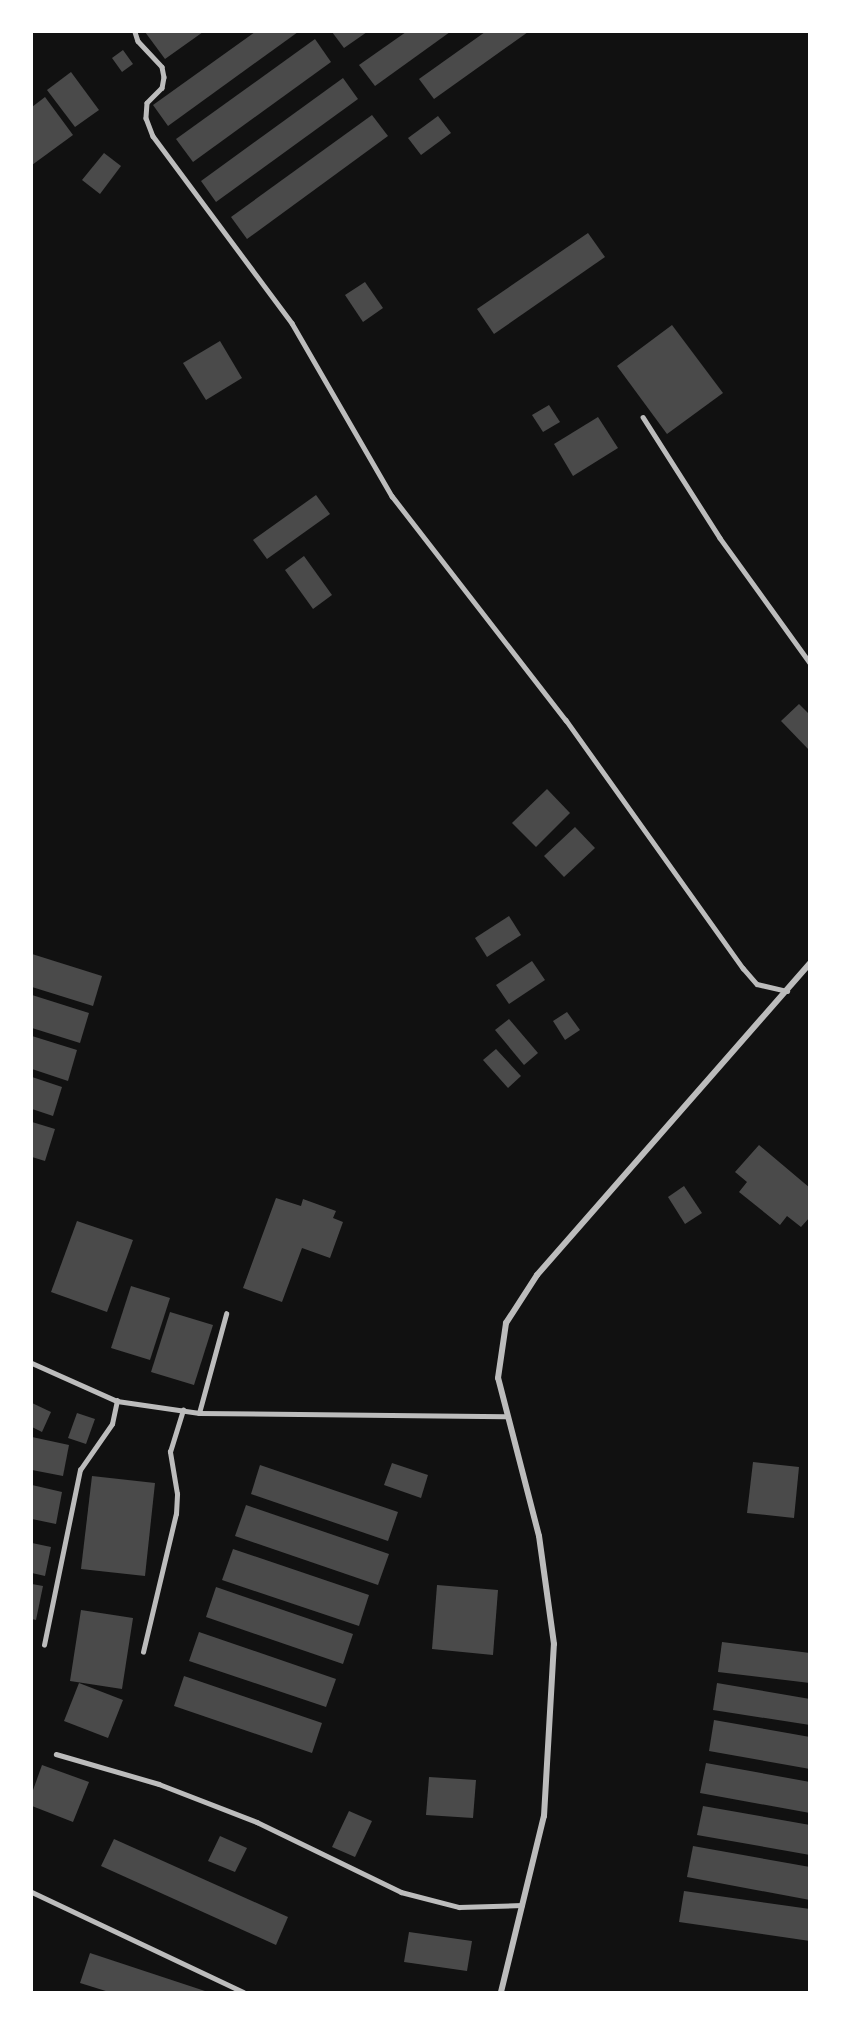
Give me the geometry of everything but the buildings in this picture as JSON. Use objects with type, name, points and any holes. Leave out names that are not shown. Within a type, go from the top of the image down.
[{"type":"street","points":[[501,1992],[544,1816],[554,1644],[539,1536],[505,1416],[498,1378],[506,1323],[537,1275],[810,963]]},
{"type":"lane","points":[[135,32],[138,41],[162,67],[164,77],[162,88],[147,103],[146,118],[153,136],[292,323],[392,496],[566,720],[743,968],[756,984],[787,991]]},
{"type":"lane","points":[[643,417],[720,538],[810,663]]},
{"type":"lane","points":[[199,1413],[226,1314]]},
{"type":"lane","points":[[32,1363],[117,1401],[199,1413],[505,1416]]},
{"type":"lane","points":[[44,1645],[80,1470],[112,1424],[117,1401]]},
{"type":"lane","points":[[143,1652],[176,1514],[177,1494],[170,1452],[183,1410]]},
{"type":"lane","points":[[56,1754],[159,1784],[257,1822],[401,1893],[459,1907],[522,1905]]},
{"type":"lane","points":[[32,1892],[244,1992]]}]
